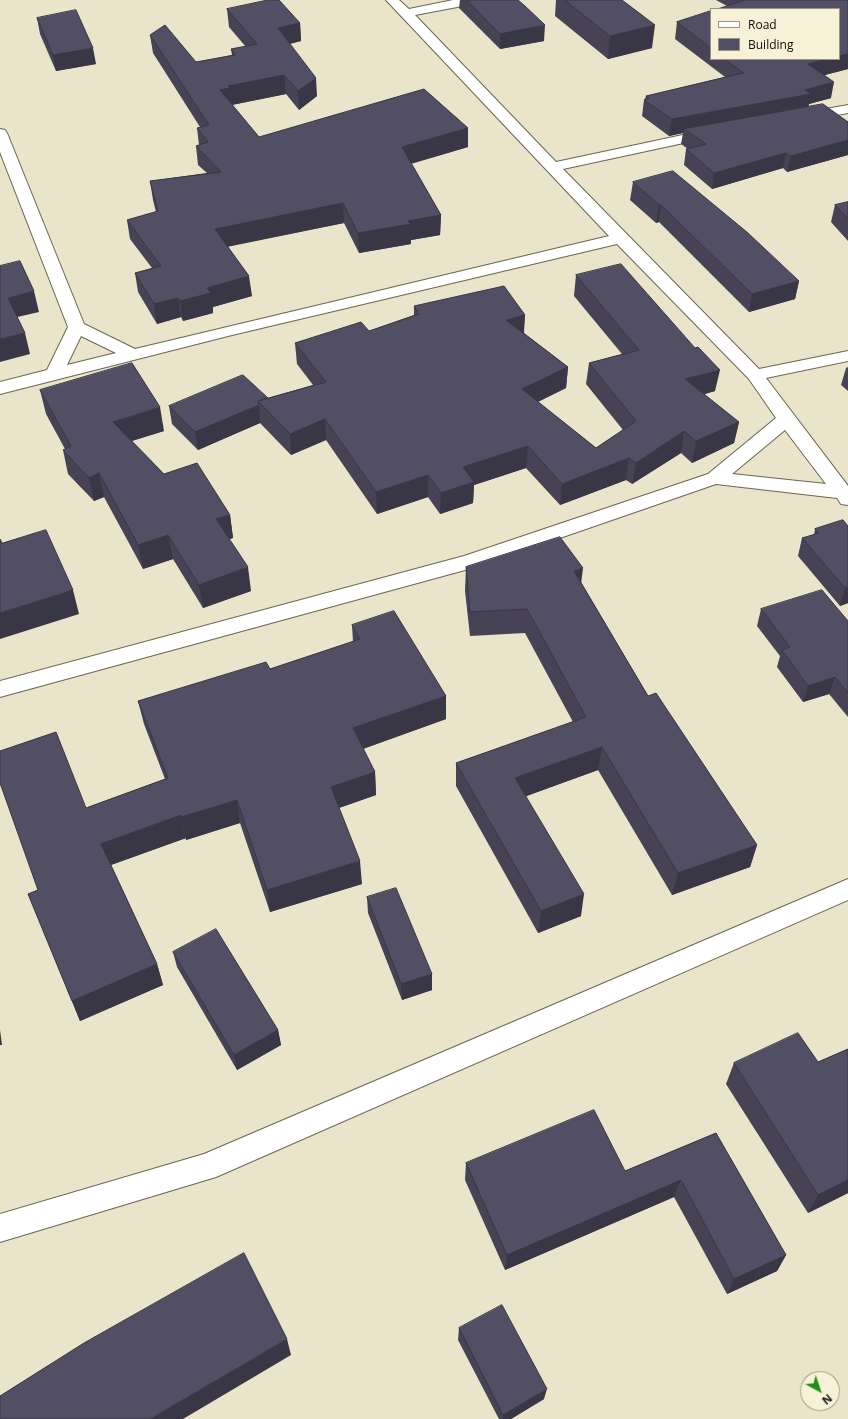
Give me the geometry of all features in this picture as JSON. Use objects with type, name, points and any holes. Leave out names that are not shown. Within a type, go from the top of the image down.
[{"type":"street","points":[[392,0],[620,238],[755,375],[786,419],[845,495]]},
{"type":"street","points":[[406,13],[473,0]]},
{"type":"street","points":[[794,118],[848,109]]},
{"type":"street","points":[[552,167],[724,131]]},
{"type":"street","points":[[0,132],[77,327],[130,353]]},
{"type":"street","points":[[0,388],[130,353],[263,324],[620,238]]},
{"type":"street","points":[[54,374],[77,327]]},
{"type":"street","points":[[755,375],[848,356]]},
{"type":"street","points":[[0,689],[469,562],[715,478],[786,419]]},
{"type":"street","points":[[715,478],[845,495]]},
{"type":"street","points":[[0,1228],[206,1166],[848,890]]},
{"type":"building","points":[[268,0],[279,0],[300,23],[278,28],[316,78],[298,91],[284,75],[228,86],[230,88],[220,90],[259,137],[424,89],[468,128],[402,147],[441,215],[408,221],[411,224],[358,233],[343,203],[215,229],[249,276],[207,288],[211,293],[180,301],[178,298],[154,304],[135,273],[161,266],[127,220],[158,211],[150,181],[221,172],[196,146],[208,142],[197,128],[209,125],[150,35],[165,25],[196,62],[235,55],[231,49],[257,44],[227,9]]},
{"type":"building","points":[[467,0],[518,0],[545,25],[500,34]]},
{"type":"building","points":[[565,0],[622,0],[655,25],[610,36]]},
{"type":"building","points":[[745,0],[847,0],[848,54],[840,56],[840,8],[721,8]]},
{"type":"building","points":[[76,10],[93,48],[53,55],[37,18]]},
{"type":"building","points":[[710,11],[710,47],[677,22]]},
{"type":"building","points":[[726,60],[823,60],[808,64],[834,82],[805,90],[811,94],[672,119],[644,100],[649,98],[646,96],[743,73]]},
{"type":"building","points":[[823,104],[848,122],[848,140],[791,156],[786,153],[714,173],[686,149],[706,144],[684,129]]},
{"type":"building","points":[[673,171],[748,233],[799,281],[752,294],[661,205],[659,205],[633,182]]},
{"type":"building","points":[[848,202],[848,219],[835,205]]},
{"type":"building","points":[[20,261],[34,291],[8,298],[25,333],[0,339],[0,266]]},
{"type":"building","points":[[621,264],[695,348],[698,347],[720,370],[685,379],[739,422],[696,441],[684,431],[636,463],[629,458],[562,484],[528,446],[463,467],[474,482],[441,493],[428,475],[376,492],[325,419],[290,434],[258,401],[326,382],[295,343],[361,322],[369,331],[419,314],[414,306],[504,286],[525,315],[506,320],[568,367],[522,389],[596,448],[636,421],[589,363],[639,350],[576,275]]},
{"type":"building","points":[[132,363],[160,407],[113,422],[164,474],[197,463],[230,515],[216,519],[248,567],[199,585],[168,535],[138,545],[99,473],[89,478],[63,450],[71,446],[40,390]]},
{"type":"building","points":[[243,375],[268,398],[258,401],[259,405],[195,432],[169,406]]},
{"type":"building","points":[[843,520],[848,526],[848,588],[845,588],[802,538],[819,533],[815,529]]},
{"type":"building","points":[[46,530],[73,590],[0,613],[0,539],[2,543]]},
{"type":"building","points":[[560,537],[583,568],[574,571],[648,696],[656,693],[757,845],[678,873],[602,747],[515,778],[584,894],[541,911],[456,763],[586,717],[527,609],[470,612],[466,567]]},
{"type":"building","points":[[822,590],[848,621],[848,693],[835,677],[808,686],[782,650],[790,647],[761,609]]},
{"type":"building","points":[[394,611],[446,696],[353,728],[375,772],[331,787],[360,861],[267,890],[237,800],[181,817],[181,815],[101,844],[157,964],[72,1001],[28,894],[38,890],[0,783],[0,751],[56,732],[86,808],[168,778],[138,701],[266,662],[270,669],[360,639],[352,625]]},
{"type":"building","points":[[396,888],[432,974],[401,984],[367,897]]},
{"type":"building","points":[[216,929],[278,1030],[234,1055],[173,952]]},
{"type":"building","points":[[798,1033],[818,1062],[848,1049],[848,1180],[818,1195],[734,1063]]},
{"type":"building","points":[[594,1110],[625,1171],[716,1133],[786,1255],[734,1279],[681,1180],[507,1255],[466,1163]]},
{"type":"building","points":[[244,1253],[287,1339],[150,1419],[0,1419],[0,1396],[84,1343]]},
{"type":"building","points":[[502,1305],[547,1389],[503,1415],[459,1328]]}]
